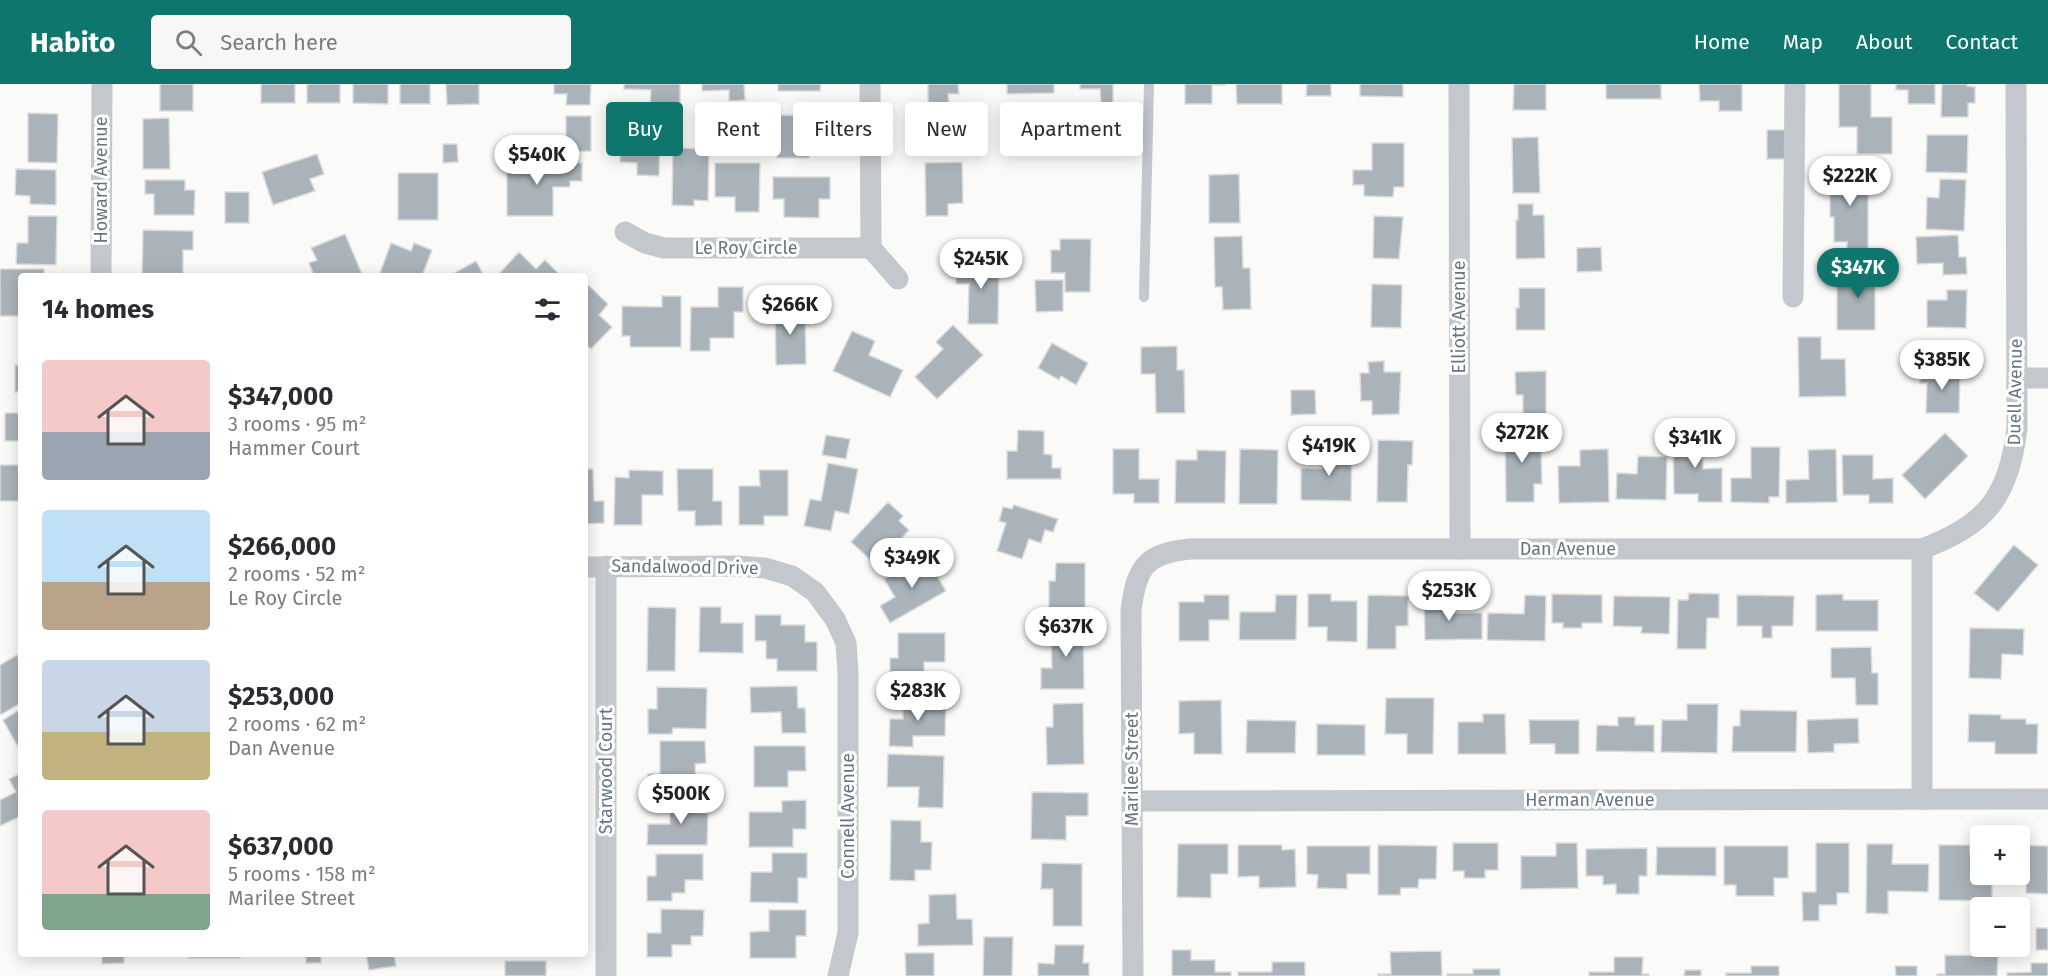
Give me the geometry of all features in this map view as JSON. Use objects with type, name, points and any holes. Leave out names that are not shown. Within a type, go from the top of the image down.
[{"type":"street","name":"Howard Avenue","points":[[101,273],[102,84]]},
{"type":"street","points":[[870,84],[872,248],[898,279]]},
{"type":"street","name":"Elliott Avenue","points":[[1459,84],[1460,549]]},
{"type":"street","points":[[1793,297],[1795,84]]},
{"type":"street","name":"Duell Avenue","points":[[1922,549],[1950,538],[1981,518],[1997,498],[2007,479],[2014,453],[2017,428],[2016,84]]},
{"type":"street","name":"Le Roy Circle","points":[[625,232],[645,243],[664,248],[872,248]]},
{"type":"street","points":[[2017,378],[2048,378]]},
{"type":"street","name":"Dan Avenue","points":[[1145,564],[1168,551],[1191,549],[1922,549]]},
{"type":"street","points":[[1922,549],[1922,799]]},
{"type":"street","name":"Marilee Street","points":[[1133,976],[1131,611],[1134,588],[1145,564]]},
{"type":"street","name":"Sandalwood Drive","points":[[595,566],[765,568],[792,576],[815,592]]},
{"type":"street","name":"Starwood Court","points":[[595,566],[606,976]]},
{"type":"street","name":"Connell Avenue","points":[[815,592],[835,619],[846,643],[848,672],[848,933],[838,976]]},
{"type":"street","name":"Herman Avenue","points":[[1132,801],[2048,799]]},
{"type":"lane","points":[[1144,297],[1149,84]]},
{"type":"building","points":[[160,84],[193,84],[193,111],[160,111]]},
{"type":"building","points":[[261,84],[295,84],[295,103],[261,103]]},
{"type":"building","points":[[307,84],[340,84],[340,103],[307,103]]},
{"type":"building","points":[[353,84],[388,84],[388,104],[353,103]]},
{"type":"building","points":[[400,84],[430,84],[430,104],[400,104]]},
{"type":"building","points":[[446,84],[479,84],[479,104],[447,105]]},
{"type":"building","points":[[554,84],[591,84],[590,105],[566,105],[567,94],[554,94]]},
{"type":"building","points":[[624,84],[680,84],[680,102],[650,102],[651,90],[624,89]]},
{"type":"building","points":[[702,84],[744,84],[745,100],[729,101],[729,90],[702,91]]},
{"type":"building","points":[[778,84],[821,84],[820,91],[778,91]]},
{"type":"building","points":[[928,84],[958,84],[959,94],[948,94],[949,102],[928,102]]},
{"type":"building","points":[[1007,84],[1054,84],[1054,93],[1007,94]]},
{"type":"building","points":[[1080,84],[1113,84],[1113,102],[1101,102],[1100,89],[1080,89]]},
{"type":"building","points":[[1185,84],[1225,85],[1212,85],[1212,104],[1185,104]]},
{"type":"building","points":[[1236,84],[1282,84],[1282,104],[1237,104]]},
{"type":"building","points":[[1307,84],[1331,84],[1331,96],[1306,96]]},
{"type":"building","points":[[1360,84],[1403,84],[1403,97],[1360,96]]},
{"type":"building","points":[[1514,84],[1546,84],[1546,110],[1513,110]]},
{"type":"building","points":[[1606,84],[1661,84],[1661,99],[1606,99]]},
{"type":"building","points":[[1699,84],[1742,84],[1742,111],[1719,111],[1719,101],[1700,101]]},
{"type":"building","points":[[1839,84],[1871,84],[1871,117],[1892,117],[1892,154],[1857,154],[1857,127],[1839,127]]},
{"type":"building","points":[[1896,84],[1935,84],[1935,104],[1908,104],[1908,90],[1896,90]]},
{"type":"building","points":[[1942,84],[1967,84],[1967,86],[1975,87],[1975,103],[1968,103],[1968,117],[1941,117]]},
{"type":"building","points":[[28,113],[58,114],[57,163],[28,162]]},
{"type":"building","points":[[781,115],[793,115],[793,156],[809,156],[809,158],[777,158],[781,156]]},
{"type":"building","points":[[566,116],[591,116],[591,151],[566,152]]},
{"type":"building","points":[[169,118],[170,169],[143,169],[143,119]]},
{"type":"building","points":[[1767,130],[1788,130],[1788,159],[1767,159]]},
{"type":"building","points":[[1927,135],[1968,135],[1967,173],[1926,172]]},
{"type":"building","points":[[1538,137],[1540,193],[1513,193],[1512,138]]},
{"type":"building","points":[[1372,143],[1404,143],[1404,187],[1394,187],[1393,197],[1364,196],[1364,185],[1353,185],[1353,170],[1372,170]]},
{"type":"building","points":[[443,144],[457,144],[458,162],[443,163]]},
{"type":"building","points":[[683,148],[695,149],[695,156],[709,156],[708,201],[694,200],[694,206],[672,205],[673,156],[683,156]]},
{"type":"building","points":[[317,154],[324,174],[310,179],[315,191],[273,205],[262,172]]},
{"type":"building","points":[[620,156],[659,156],[659,176],[637,175],[637,163],[620,162]]},
{"type":"building","points":[[962,162],[963,203],[948,204],[948,216],[926,216],[925,163]]},
{"type":"building","points":[[507,163],[582,163],[582,181],[570,181],[570,187],[553,187],[553,216],[507,216]]},
{"type":"building","points":[[715,163],[760,163],[759,212],[735,212],[735,197],[715,197]]},
{"type":"building","points":[[16,169],[56,170],[56,205],[30,204],[30,196],[15,195]]},
{"type":"building","points":[[1830,169],[1868,169],[1868,249],[1847,249],[1847,242],[1834,242],[1834,217],[1830,217]]},
{"type":"building","points":[[398,173],[438,173],[438,220],[398,220]]},
{"type":"building","points":[[1239,174],[1240,223],[1209,223],[1209,175]]},
{"type":"building","points":[[773,177],[830,177],[830,199],[819,199],[819,218],[784,217],[784,199],[773,199]]},
{"type":"building","points":[[1940,179],[1966,180],[1964,231],[1926,229],[1927,197],[1939,198]]},
{"type":"building","points":[[145,180],[185,180],[185,190],[195,190],[194,215],[154,215],[154,194],[145,194]]},
{"type":"building","points":[[225,192],[249,192],[249,223],[225,223]]},
{"type":"building","points":[[1518,204],[1533,204],[1533,215],[1544,215],[1545,258],[1516,259]]},
{"type":"building","points":[[28,216],[57,216],[56,265],[16,264],[17,243],[28,243]]},
{"type":"building","points":[[1374,216],[1403,217],[1399,259],[1373,258]]},
{"type":"building","points":[[143,230],[193,231],[193,250],[183,250],[183,273],[142,273]]},
{"type":"building","points":[[345,234],[362,273],[313,273],[309,263],[317,260],[311,248]]},
{"type":"building","points":[[1958,235],[1959,257],[1966,257],[1967,274],[1943,275],[1943,263],[1917,264],[1916,237]]},
{"type":"building","points":[[1242,236],[1243,268],[1250,268],[1251,309],[1223,310],[1222,287],[1215,287],[1214,237]]},
{"type":"building","points":[[1060,239],[1091,239],[1090,292],[1065,292],[1065,273],[1051,273],[1051,250],[1060,250]]},
{"type":"building","points":[[391,243],[411,251],[414,243],[432,250],[423,273],[380,273]]},
{"type":"building","points":[[1601,247],[1602,271],[1577,272],[1577,248]]},
{"type":"building","points":[[519,252],[536,269],[545,260],[558,273],[500,273]]},
{"type":"building","points":[[476,261],[482,273],[454,273]]},
{"type":"building","points":[[956,261],[999,261],[998,324],[968,324],[969,284],[956,284]]},
{"type":"building","points":[[1875,261],[1875,330],[1837,330],[1837,283],[1851,283],[1851,262]]},
{"type":"building","points":[[0,269],[44,269],[44,273],[18,273],[18,316],[0,316]]},
{"type":"building","points":[[1035,280],[1063,280],[1063,311],[1036,312]]},
{"type":"building","points":[[1372,284],[1402,285],[1401,328],[1371,327]]},
{"type":"building","points":[[588,285],[608,304],[599,315],[612,327],[591,349],[588,346]]},
{"type":"building","points":[[718,287],[743,287],[743,312],[734,312],[734,338],[710,338],[710,351],[690,351],[691,307],[718,307]]},
{"type":"building","points":[[1519,288],[1545,288],[1545,330],[1516,330]]},
{"type":"building","points":[[1947,290],[1967,290],[1966,328],[1927,327],[1927,300],[1947,300]]},
{"type":"building","points":[[662,296],[681,296],[681,347],[630,347],[630,336],[622,336],[622,306],[662,307]]},
{"type":"building","points":[[775,307],[805,307],[806,364],[776,365]]},
{"type":"building","points":[[953,325],[983,355],[937,399],[915,377],[943,349],[936,342]]},
{"type":"building","points":[[852,331],[875,341],[869,355],[903,370],[890,397],[833,371]]},
{"type":"building","points":[[1798,337],[1821,337],[1821,359],[1845,359],[1846,396],[1799,397]]},
{"type":"building","points":[[1052,343],[1088,363],[1076,385],[1061,376],[1059,380],[1038,368]]},
{"type":"building","points":[[1177,346],[1177,370],[1184,370],[1185,413],[1156,413],[1155,374],[1141,374],[1141,347]]},
{"type":"building","points":[[1384,361],[1384,372],[1401,372],[1399,414],[1372,415],[1372,401],[1361,401],[1360,373],[1369,373],[1368,362]]},
{"type":"building","points":[[15,365],[18,365],[18,392],[15,392]]},
{"type":"building","points":[[1921,370],[1960,371],[1959,413],[1926,413],[1927,383],[1920,383]]},
{"type":"building","points":[[1546,371],[1546,414],[1523,415],[1523,395],[1516,395],[1515,372]]},
{"type":"building","points":[[1291,390],[1315,390],[1316,414],[1291,415]]},
{"type":"building","points":[[5,413],[18,413],[18,441],[5,441]]},
{"type":"building","points":[[1505,426],[1534,426],[1534,449],[1541,449],[1542,484],[1534,484],[1534,502],[1506,502]]},
{"type":"building","points":[[1018,430],[1044,431],[1044,454],[1052,455],[1052,468],[1061,468],[1061,479],[1007,479],[1007,451],[1017,451]]},
{"type":"building","points":[[1702,431],[1703,469],[1722,468],[1722,502],[1698,502],[1698,494],[1674,494],[1673,432]]},
{"type":"building","points":[[1945,433],[1968,456],[1925,499],[1902,475]]},
{"type":"building","points":[[826,435],[850,439],[846,459],[822,455]]},
{"type":"building","points":[[1378,440],[1413,441],[1412,465],[1408,465],[1407,502],[1377,502]]},
{"type":"building","points":[[1323,447],[1352,448],[1351,501],[1301,500],[1301,468],[1322,469]]},
{"type":"building","points":[[1751,447],[1780,447],[1779,497],[1769,497],[1769,503],[1731,502],[1731,478],[1751,478]]},
{"type":"building","points":[[1113,449],[1139,449],[1139,479],[1159,479],[1159,503],[1134,503],[1134,494],[1113,494]]},
{"type":"building","points":[[1240,449],[1278,450],[1277,504],[1239,504]]},
{"type":"building","points":[[1608,449],[1609,502],[1559,503],[1558,466],[1580,466],[1580,450]]},
{"type":"building","points":[[1836,449],[1837,502],[1786,503],[1786,480],[1809,479],[1808,450]]},
{"type":"building","points":[[1197,450],[1226,451],[1225,503],[1175,503],[1176,460],[1197,460]]},
{"type":"building","points":[[1842,455],[1873,455],[1873,479],[1893,478],[1893,503],[1869,503],[1869,495],[1843,495]]},
{"type":"building","points":[[1638,456],[1667,457],[1666,500],[1616,499],[1617,473],[1637,474]]},
{"type":"building","points":[[828,463],[858,469],[849,514],[835,511],[831,531],[804,526],[810,499],[821,501]]},
{"type":"building","points":[[0,465],[18,465],[18,501],[0,501]]},
{"type":"building","points":[[588,469],[593,469],[594,501],[604,501],[604,523],[588,524]]},
{"type":"building","points":[[677,469],[713,469],[713,501],[722,501],[722,525],[695,526],[695,511],[678,511]]},
{"type":"building","points":[[629,470],[663,471],[663,495],[642,495],[642,525],[614,525],[615,477],[629,478]]},
{"type":"building","points":[[759,470],[788,470],[788,516],[764,516],[764,525],[739,525],[739,486],[760,486]]},
{"type":"building","points":[[888,502],[903,516],[899,521],[909,530],[899,541],[909,550],[886,574],[851,542]]},
{"type":"building","points":[[1014,505],[1058,519],[1053,532],[1045,530],[1041,543],[1029,539],[1022,559],[997,551],[1006,523],[999,521],[1003,507],[1012,509]]},
{"type":"building","points":[[2014,545],[2038,565],[1998,612],[1974,593]]},
{"type":"building","points":[[925,555],[946,591],[890,623],[880,606],[895,597],[884,579]]},
{"type":"building","points":[[1056,563],[1085,563],[1085,609],[1049,609],[1049,581],[1055,581]]},
{"type":"building","points":[[1689,593],[1719,594],[1719,618],[1707,618],[1706,649],[1677,649],[1678,600],[1688,600]]},
{"type":"building","points":[[1308,594],[1331,594],[1331,601],[1357,601],[1357,642],[1327,641],[1327,627],[1308,627]]},
{"type":"building","points":[[1552,594],[1602,595],[1602,623],[1582,623],[1582,628],[1563,628],[1563,623],[1552,623]]},
{"type":"building","points":[[1843,594],[1843,600],[1878,600],[1878,631],[1816,631],[1816,595]]},
{"type":"building","points":[[1204,595],[1229,595],[1229,620],[1209,620],[1209,641],[1179,641],[1179,602],[1204,602]]},
{"type":"building","points":[[1276,595],[1297,595],[1296,640],[1239,640],[1240,612],[1275,612]]},
{"type":"building","points":[[1368,595],[1408,596],[1408,626],[1396,626],[1396,649],[1367,649]]},
{"type":"building","points":[[1424,595],[1445,595],[1445,613],[1482,613],[1482,639],[1425,640]]},
{"type":"building","points":[[1525,595],[1546,596],[1545,641],[1487,640],[1488,613],[1524,614]]},
{"type":"building","points":[[1737,595],[1794,596],[1793,626],[1772,626],[1772,638],[1762,638],[1762,626],[1737,626]]},
{"type":"building","points":[[1614,596],[1670,597],[1669,634],[1641,633],[1642,627],[1613,626]]},
{"type":"building","points":[[648,607],[676,608],[675,671],[647,671]]},
{"type":"building","points":[[700,607],[721,607],[721,623],[743,623],[743,653],[699,652]]},
{"type":"building","points":[[755,615],[781,615],[781,625],[805,625],[805,642],[817,642],[817,671],[777,671],[777,659],[766,659],[766,641],[755,641]]},
{"type":"building","points":[[1083,623],[1084,689],[1041,689],[1041,668],[1052,668],[1051,624]]},
{"type":"building","points":[[1970,628],[2024,629],[2023,655],[2002,654],[2001,679],[1969,678]]},
{"type":"building","points":[[898,633],[945,633],[945,662],[924,662],[924,682],[890,682],[890,658],[898,658]]},
{"type":"building","points":[[1871,647],[1872,673],[1878,673],[1878,705],[1856,705],[1855,678],[1831,678],[1831,648]]},
{"type":"building","points":[[17,655],[18,657],[18,705],[0,715],[0,665]]},
{"type":"building","points":[[797,686],[798,708],[805,708],[806,733],[782,733],[781,712],[751,713],[750,687]]},
{"type":"building","points":[[657,687],[707,688],[706,729],[673,728],[672,734],[648,734],[648,709],[657,709]]},
{"type":"building","points":[[1386,698],[1434,698],[1433,754],[1407,754],[1407,734],[1385,734]]},
{"type":"building","points":[[1221,700],[1222,754],[1194,754],[1194,733],[1179,734],[1179,701]]},
{"type":"building","points":[[903,701],[946,701],[945,736],[913,736],[913,747],[889,746],[890,719],[903,719]]},
{"type":"building","points":[[1083,703],[1084,764],[1047,765],[1046,727],[1053,727],[1053,704]]},
{"type":"building","points":[[1687,704],[1718,704],[1717,753],[1661,752],[1662,720],[1687,720]]},
{"type":"building","points":[[1740,710],[1797,711],[1796,752],[1732,752],[1733,726],[1740,726]]},
{"type":"building","points":[[18,711],[18,747],[3,720]]},
{"type":"building","points":[[1483,714],[1505,714],[1506,754],[1458,754],[1458,722],[1483,722]]},
{"type":"building","points":[[1969,714],[2001,715],[2001,719],[2026,719],[2026,724],[2038,724],[2037,754],[1995,754],[1995,742],[1968,742]]},
{"type":"building","points":[[1618,717],[1635,717],[1635,725],[1654,725],[1654,752],[1596,751],[1597,725],[1618,726]]},
{"type":"building","points":[[1858,718],[1859,743],[1834,744],[1834,752],[1808,753],[1807,720]]},
{"type":"building","points":[[1247,720],[1296,721],[1295,753],[1246,753]]},
{"type":"building","points":[[1529,720],[1579,720],[1579,754],[1555,754],[1555,744],[1530,744]]},
{"type":"building","points":[[1317,724],[1365,725],[1365,755],[1317,755]]},
{"type":"building","points":[[660,741],[705,741],[706,763],[695,764],[696,791],[648,792],[648,774],[660,774]]},
{"type":"building","points":[[754,746],[805,746],[806,771],[788,771],[788,787],[754,787]]},
{"type":"building","points":[[888,754],[944,756],[943,808],[918,807],[919,787],[887,787]]},
{"type":"building","points":[[18,774],[18,817],[0,826],[0,800],[16,792],[9,779]]},
{"type":"building","points":[[1032,792],[1088,793],[1088,816],[1066,816],[1066,840],[1031,839]]},
{"type":"building","points":[[670,798],[700,798],[699,813],[708,813],[707,845],[647,845],[648,824],[670,824]]},
{"type":"building","points":[[806,800],[806,829],[793,829],[793,847],[749,847],[749,812],[782,812],[782,801]]},
{"type":"building","points":[[891,820],[921,821],[921,842],[932,842],[931,870],[915,870],[915,881],[890,880]]},
{"type":"building","points":[[1453,843],[1498,843],[1498,870],[1485,870],[1485,878],[1464,878],[1464,871],[1453,871]]},
{"type":"building","points":[[1556,843],[1577,843],[1578,888],[1521,889],[1521,856],[1556,856]]},
{"type":"building","points":[[1816,843],[1849,843],[1849,893],[1837,893],[1837,905],[1819,905],[1819,921],[1803,921],[1802,892],[1816,892]]},
{"type":"building","points":[[1178,844],[1228,844],[1228,874],[1211,874],[1211,898],[1177,897]]},
{"type":"building","points":[[1867,844],[1893,844],[1892,864],[1929,864],[1928,892],[1888,891],[1888,914],[1866,913]]},
{"type":"building","points":[[1238,845],[1282,845],[1282,850],[1295,849],[1296,887],[1259,888],[1259,876],[1238,877]]},
{"type":"building","points":[[1378,845],[1437,846],[1436,879],[1419,879],[1418,888],[1401,888],[1400,895],[1378,895]]},
{"type":"building","points":[[1939,845],[1970,845],[1970,885],[1992,885],[1992,897],[1970,897],[1970,901],[1939,900]]},
{"type":"building","points":[[2030,845],[2048,846],[2048,894],[2026,893],[2026,885],[2030,885]]},
{"type":"building","points":[[1307,846],[1370,846],[1370,874],[1347,874],[1347,889],[1317,888],[1318,875],[1307,874]]},
{"type":"building","points":[[1724,846],[1788,846],[1788,878],[1774,878],[1774,896],[1736,896],[1736,885],[1724,885]]},
{"type":"building","points":[[1657,847],[1716,847],[1716,876],[1656,875]]},
{"type":"building","points":[[1647,848],[1647,876],[1639,876],[1639,894],[1616,894],[1616,884],[1603,885],[1603,876],[1586,876],[1586,849]]},
{"type":"building","points":[[772,853],[807,853],[807,878],[798,878],[798,903],[750,902],[751,872],[772,872]]},
{"type":"building","points":[[656,854],[703,854],[703,880],[685,880],[685,893],[672,893],[672,901],[647,901],[647,876],[656,876]]},
{"type":"building","points":[[1042,863],[1082,864],[1082,926],[1053,926],[1053,889],[1041,889]]},
{"type":"building","points":[[956,894],[957,919],[972,919],[973,945],[918,946],[918,924],[929,923],[929,895]]},
{"type":"building","points":[[661,909],[704,910],[703,936],[691,936],[691,945],[672,945],[672,957],[647,957],[647,933],[661,933]]},
{"type":"building","points":[[769,910],[806,910],[806,936],[796,936],[796,958],[750,958],[750,932],[769,931]]},
{"type":"building","points":[[2036,928],[2048,928],[2048,950],[2036,950]]},
{"type":"building","points":[[984,937],[1013,937],[1012,976],[983,976]]},
{"type":"building","points":[[1055,945],[1084,945],[1083,963],[1089,963],[1089,976],[1038,976],[1038,963],[1054,964]]},
{"type":"building","points":[[1172,950],[1191,950],[1191,960],[1215,960],[1215,972],[1231,972],[1231,976],[1172,976]]},
{"type":"building","points":[[1441,951],[1442,976],[1378,976],[1378,974],[1391,974],[1390,952]]},
{"type":"building","points":[[905,953],[934,953],[934,976],[906,976]]},
{"type":"building","points":[[1945,955],[1998,957],[1997,976],[1937,976],[1937,974],[1945,974]]},
{"type":"building","points":[[102,957],[124,957],[124,963],[102,964]]},
{"type":"building","points":[[189,957],[240,957],[240,958]]},
{"type":"building","points":[[306,957],[321,957],[321,963],[306,963]]},
{"type":"building","points":[[367,957],[394,957],[396,966],[369,970]]},
{"type":"building","points":[[1614,957],[1643,957],[1642,974],[1649,974],[1649,976],[1589,976],[1589,972],[1614,972]]},
{"type":"building","points":[[505,961],[546,961],[546,976],[505,976]]},
{"type":"building","points":[[1272,962],[1305,962],[1305,976],[1238,976],[1238,972],[1272,972]]},
{"type":"building","points":[[2031,963],[2048,963],[2048,976],[2007,976],[2007,973],[2031,972]]},
{"type":"building","points":[[1751,966],[1779,966],[1779,976],[1726,976],[1726,973],[1751,973]]},
{"type":"building","points":[[1895,966],[1917,966],[1917,976],[1896,976]]},
{"type":"building","points":[[1473,969],[1500,969],[1500,976],[1447,976],[1447,974],[1473,974]]},
{"type":"building","points":[[1685,970],[1701,970],[1701,976],[1684,976]]}]
